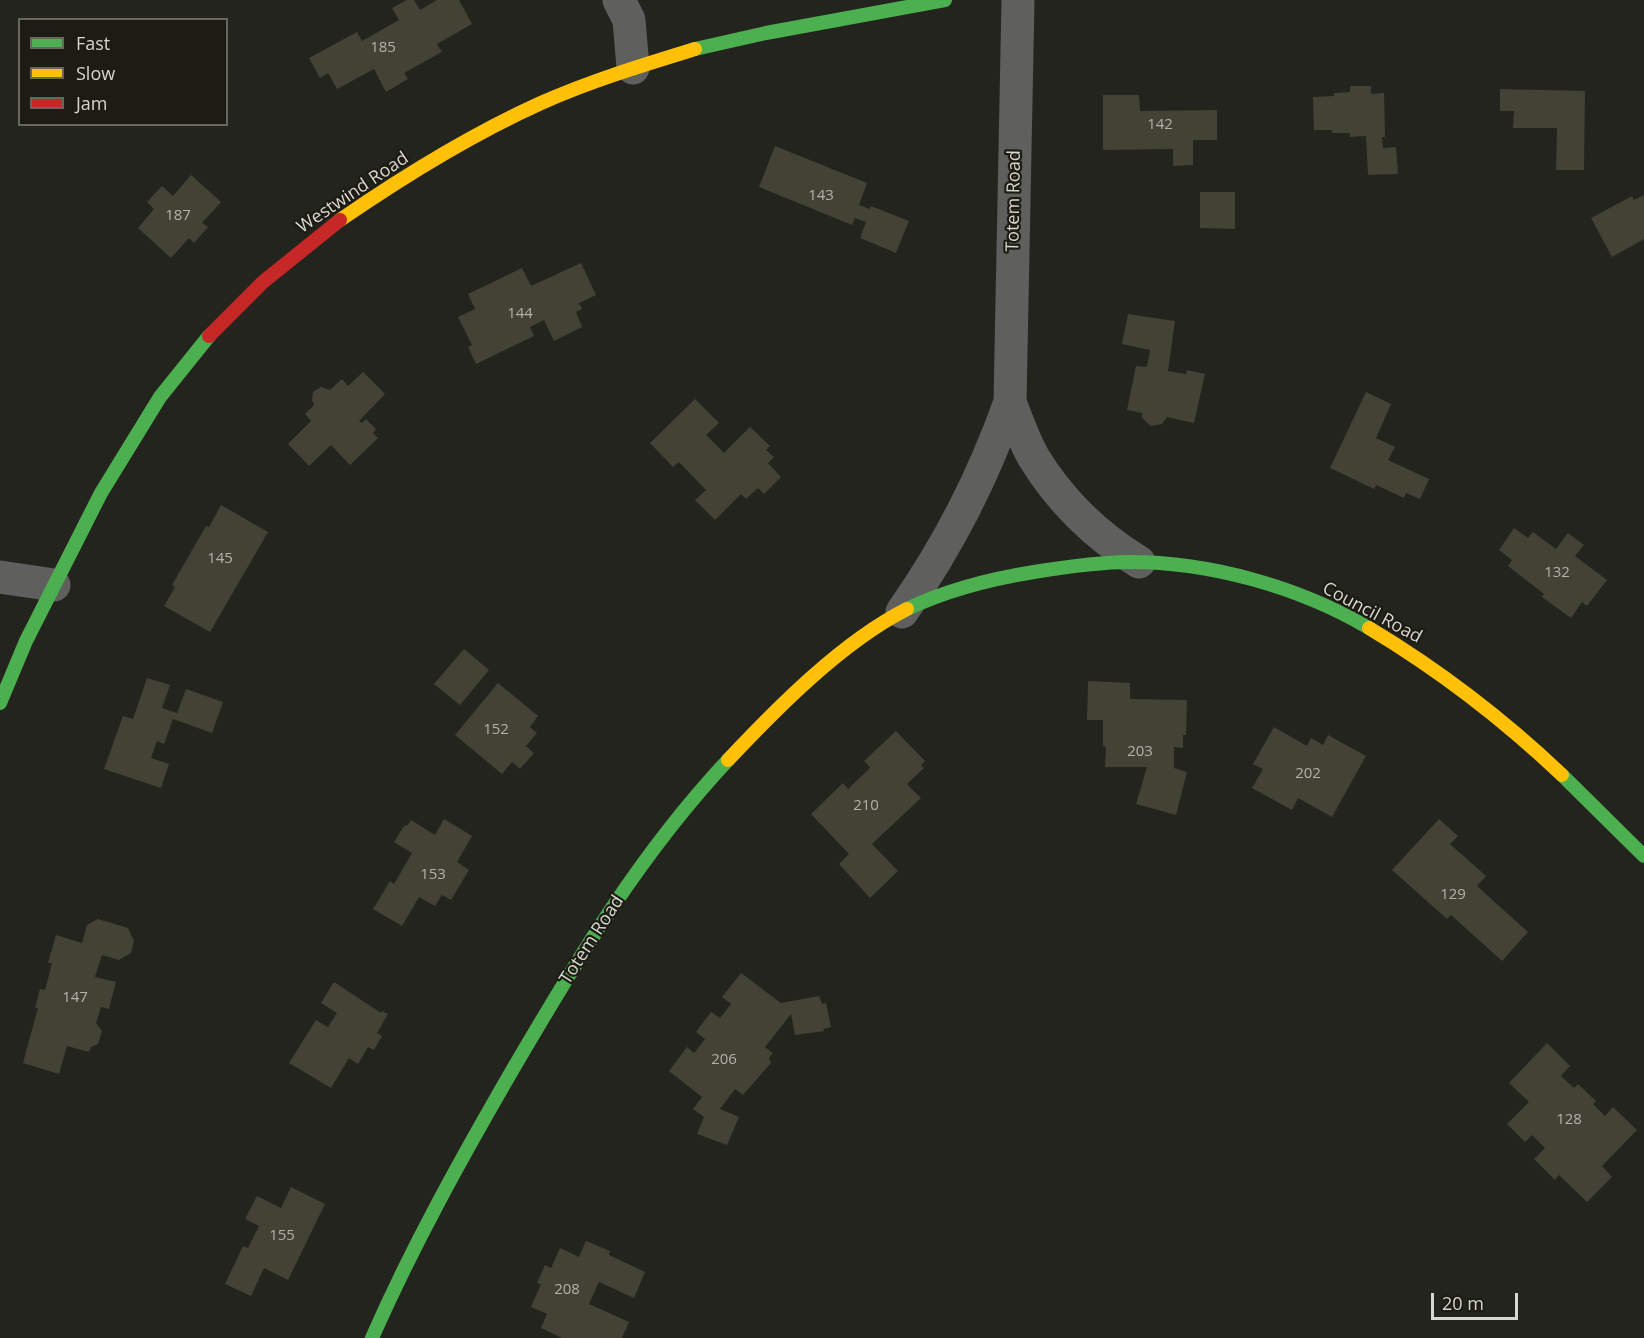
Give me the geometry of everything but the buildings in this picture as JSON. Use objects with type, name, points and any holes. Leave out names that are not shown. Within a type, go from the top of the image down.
[{"type":"street","points":[[619,0],[629,20],[633,68]]},
{"type":"street","name":"Westwind Road","points":[[0,703],[26,641],[101,493],[160,397],[212,332],[263,282],[341,219],[452,148],[541,103],[633,68],[702,47],[755,35],[945,0]]},
{"type":"street","name":"Totem Road","points":[[902,612],[932,569],[970,501],[1010,402],[1017,0]]},
{"type":"street","name":"Totem Road","points":[[1010,402],[1033,456],[1065,502],[1111,545],[1139,562]]},
{"type":"street","name":"Council Road","points":[[1014,574],[1139,562],[1216,571],[1287,591],[1354,620],[1427,663],[1496,715],[1557,769],[1644,856]]},
{"type":"street","name":"Totem Road","points":[[372,1338],[417,1243],[476,1134],[589,939],[649,853],[711,776],[776,710],[825,667],[879,626],[902,612],[958,590],[1014,574]]},
{"type":"street","points":[[0,577],[54,585]]},
{"type":"traffic: fast","points":[[695,49],[766,33],[945,0]]},
{"type":"traffic: fast","points":[[0,703],[26,641],[101,493],[160,397],[209,336]]},
{"type":"traffic: fast","points":[[907,609],[953,591],[1018,575],[1105,563],[1160,563],[1223,572],[1284,589],[1314,600],[1369,628]]},
{"type":"traffic: fast","points":[[372,1338],[439,1202],[494,1102],[586,947],[666,832],[728,760]]},
{"type":"traffic: fast","points":[[1562,775],[1644,856]]},
{"type":"traffic: slow","points":[[340,220],[438,157],[515,115],[598,80],[695,49]]},
{"type":"traffic: slow","points":[[728,760],[789,698],[835,657],[907,609]]},
{"type":"traffic: slow","points":[[1369,628],[1470,696],[1562,775]]},
{"type":"traffic: jam","points":[[209,336],[263,282],[340,220]]}]
